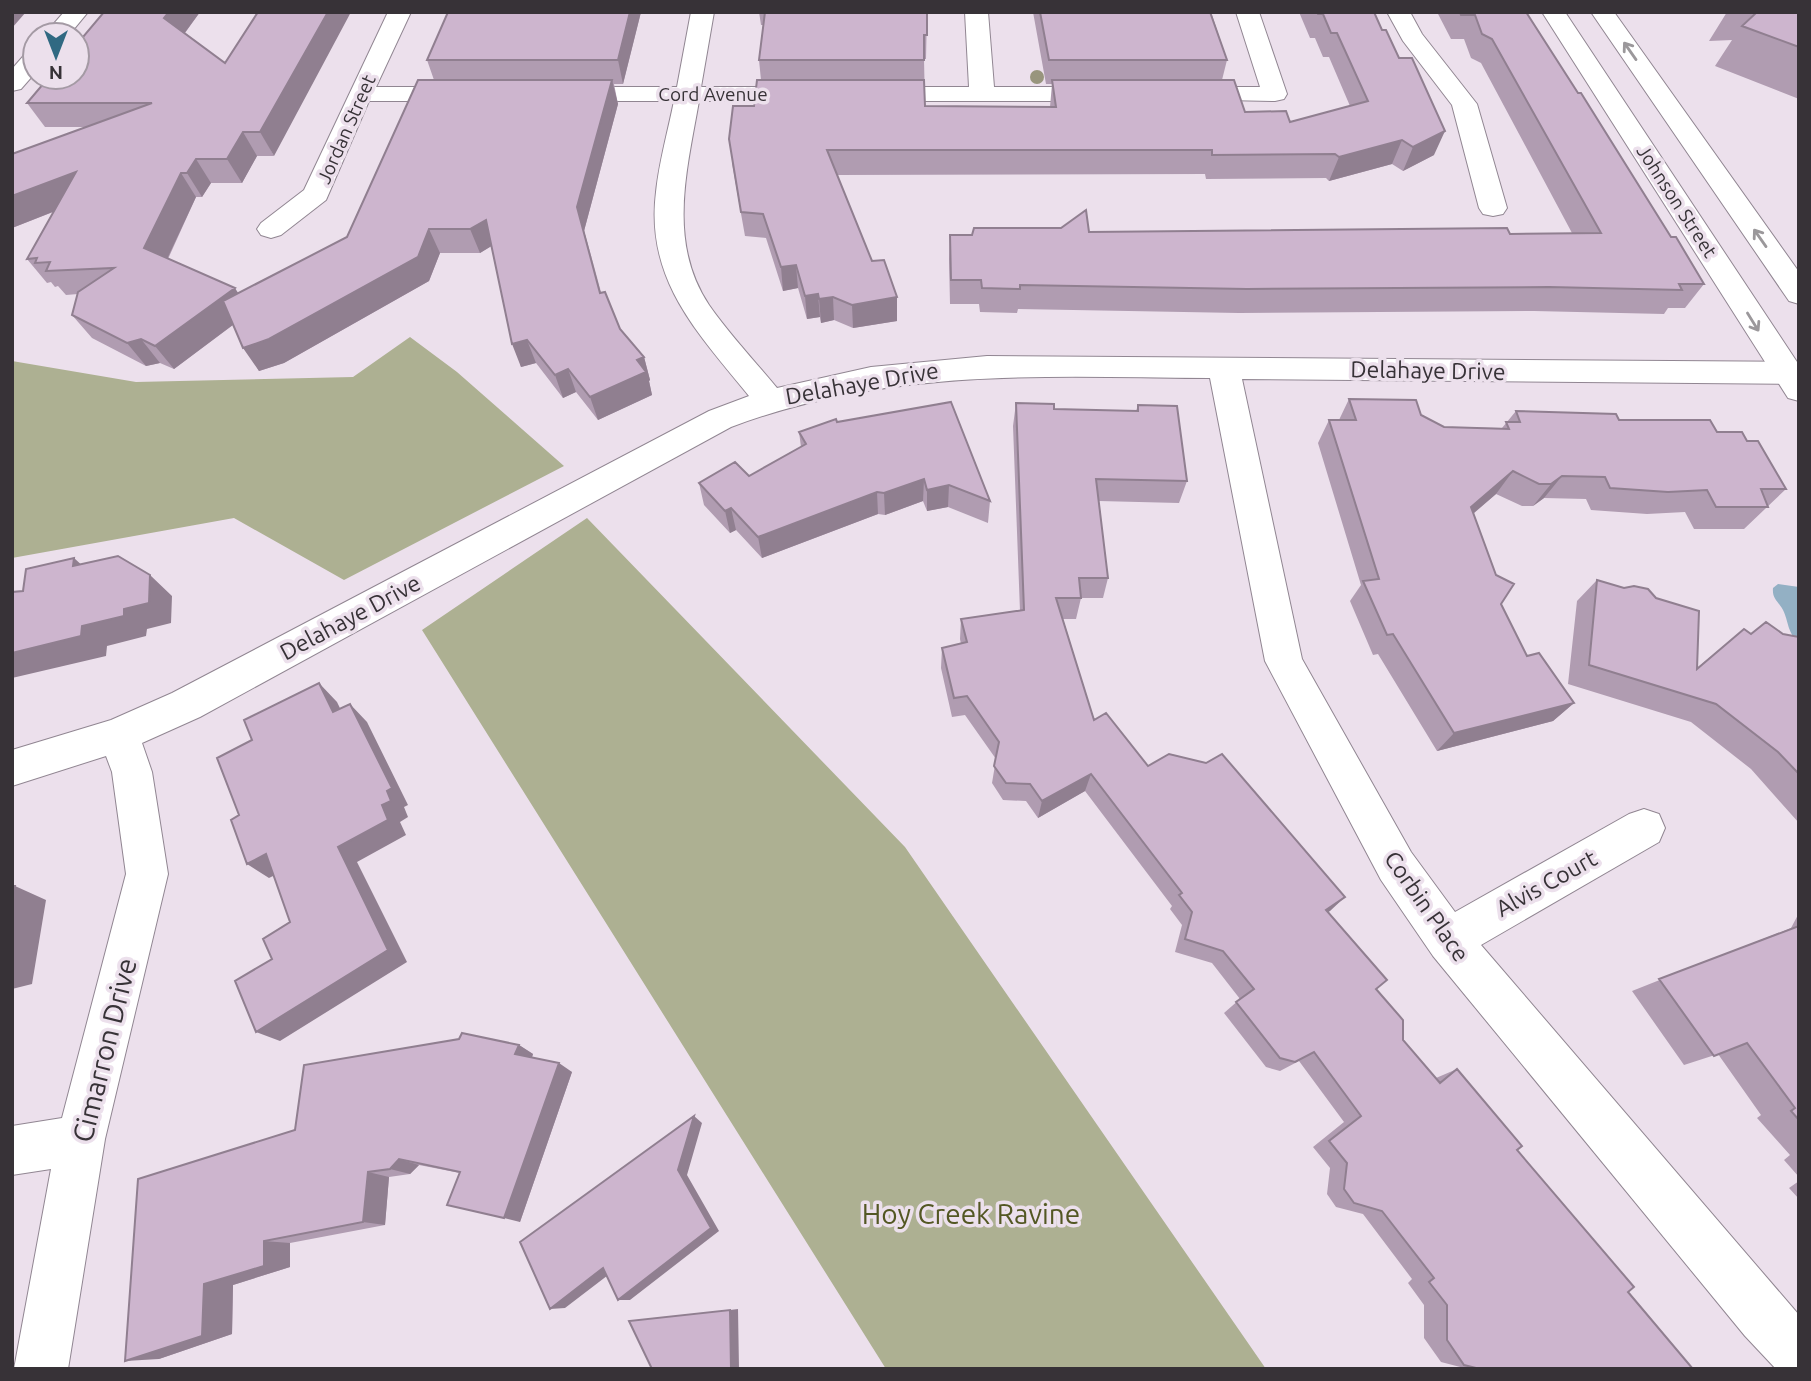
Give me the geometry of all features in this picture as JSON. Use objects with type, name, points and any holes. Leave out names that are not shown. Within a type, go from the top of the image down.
[{"type":"street","name":"Jordan Street","points":[[271,229],[316,194],[400,12]]},
{"type":"street","points":[[703,12],[669,192],[670,246],[688,299],[769,399]]},
{"type":"street","points":[[976,12],[982,94]]},
{"type":"street","points":[[1164,94],[1275,94],[1247,12]]},
{"type":"street","points":[[1398,12],[1411,36],[1464,104],[1493,208]]},
{"type":"street","name":"Johnson Street","points":[[1553,12],[1795,379]]},
{"type":"street","name":"Johnson Street","points":[[1602,12],[1799,294]]},
{"type":"street","points":[[360,94],[490,94]]},
{"type":"street","name":"Cord Avenue","points":[[545,94],[1122,94]]},
{"type":"street","name":"Delahaye Drive","points":[[12,768],[119,735],[186,705],[720,419],[769,399],[826,386],[932,368],[1027,366],[1795,379]]},
{"type":"street","name":"Corbin Place","points":[[1224,368],[1284,661],[1319,731],[1396,866],[1449,941],[1764,1317],[1799,1354]]},
{"type":"street","name":"Cimarron Drive","points":[[41,1369],[81,1139],[147,874],[132,772],[119,735]]},
{"type":"street","name":"Alvis Court","points":[[1449,941],[1497,910],[1644,828]]},
{"type":"street","points":[[12,1151],[81,1139]]},
{"type":"green space","points":[[410,337],[457,372],[564,466],[344,580],[234,518],[12,558],[12,361],[136,382],[353,377]]},
{"type":"green space","name":"Hoy Creek Ravine","points":[[587,518],[905,847],[1266,1369],[886,1369],[422,630]]},
{"type":"water","points":[[1778,584],[1799,587],[1799,642],[1792,635],[1783,610],[1773,595],[1773,588]]},
{"type":"building","points":[[104,12],[169,12],[164,18],[225,63],[258,12],[328,12],[260,132],[243,132],[227,159],[196,159],[187,173],[181,173],[144,248],[235,288],[155,346],[141,339],[127,343],[72,315],[78,292],[114,268],[46,271],[50,262],[35,263],[37,258],[27,259],[76,172],[12,196],[12,154],[152,103],[27,103],[37,91],[91,91],[91,27]]},
{"type":"building","points":[[448,12],[630,12],[618,60],[427,60]]},
{"type":"building","points":[[765,12],[927,12],[924,60],[759,60]]},
{"type":"building","points":[[1040,12],[1210,12],[1227,60],[1049,60]]},
{"type":"building","points":[[1317,12],[1374,12],[1399,58],[1412,58],[1445,131],[1413,147],[1402,140],[1339,157],[1335,154],[1212,155],[1212,150],[827,150],[872,261],[884,260],[897,297],[852,305],[833,297],[819,299],[818,294],[805,296],[796,265],[781,267],[763,214],[741,212],[729,139],[733,106],[754,106],[757,80],[924,80],[925,106],[1056,107],[1052,80],[1234,80],[1245,112],[1286,111],[1290,122],[1368,101],[1337,33],[1331,33],[1323,14]]},
{"type":"building","points":[[1460,12],[1526,12],[1578,93],[1581,93],[1671,237],[1676,237],[1704,284],[1679,284],[1682,290],[1549,287],[1247,289],[1020,285],[1020,289],[982,288],[981,280],[951,280],[950,235],[972,235],[974,228],[1061,228],[1086,210],[1089,232],[1507,228],[1510,234],[1601,233],[1492,39],[1482,34],[1475,15],[1461,15]]},
{"type":"building","points":[[1757,12],[1799,12],[1799,47],[1742,26]]},
{"type":"building","points":[[418,80],[612,80],[577,207],[600,293],[605,292],[620,329],[644,357],[637,360],[646,372],[590,397],[568,369],[555,375],[527,340],[512,344],[486,220],[470,229],[429,229],[418,257],[269,339],[243,348],[223,301],[347,237]]},
{"type":"building","points":[[1349,399],[1416,400],[1421,415],[1444,427],[1509,429],[1506,422],[1520,422],[1516,411],[1616,414],[1619,420],[1710,420],[1717,432],[1742,432],[1747,441],[1758,441],[1786,489],[1761,489],[1768,507],[1716,507],[1707,490],[1668,492],[1610,488],[1605,477],[1562,476],[1551,484],[1539,484],[1513,471],[1471,507],[1496,575],[1514,584],[1501,604],[1527,656],[1539,653],[1574,703],[1454,733],[1393,634],[1387,635],[1363,581],[1379,579],[1329,420],[1356,420]]},
{"type":"building","points":[[951,402],[990,501],[949,485],[927,490],[924,479],[884,493],[877,492],[758,537],[731,508],[725,511],[699,483],[735,462],[749,476],[806,444],[799,432],[836,419],[837,422]]},
{"type":"building","points":[[1016,403],[1054,404],[1054,409],[1138,411],[1138,405],[1177,406],[1187,481],[1096,479],[1108,578],[1079,578],[1081,598],[1056,598],[1094,720],[1106,713],[1148,766],[1169,754],[1206,763],[1222,754],[1345,897],[1326,910],[1387,980],[1376,989],[1403,1020],[1403,1040],[1440,1083],[1457,1069],[1522,1146],[1517,1150],[1634,1287],[1628,1292],[1693,1369],[1480,1369],[1464,1365],[1447,1340],[1447,1305],[1429,1282],[1434,1278],[1382,1211],[1354,1203],[1344,1189],[1347,1163],[1329,1141],[1361,1116],[1314,1052],[1295,1062],[1280,1058],[1236,1002],[1254,989],[1223,951],[1185,939],[1192,912],[1179,895],[1182,893],[1091,774],[1042,801],[1030,784],[1006,783],[994,766],[999,742],[967,696],[954,698],[942,648],[967,642],[961,619],[1024,610]]},
{"type":"building","points":[[118,556],[150,575],[149,603],[124,609],[124,616],[82,626],[81,636],[12,653],[12,592],[23,591],[26,569],[74,558],[73,566]]},
{"type":"building","points":[[1597,580],[1624,588],[1634,586],[1648,589],[1656,598],[1699,611],[1697,669],[1744,629],[1751,634],[1766,622],[1783,634],[1799,637],[1799,774],[1778,752],[1716,704],[1589,665]]},
{"type":"building","points":[[319,683],[333,712],[350,704],[392,788],[387,791],[391,801],[382,805],[388,820],[338,847],[388,950],[256,1032],[235,981],[272,959],[263,939],[290,922],[266,854],[247,864],[231,820],[239,815],[217,758],[252,740],[244,720]]},
{"type":"building","points":[[1799,926],[1799,1120],[1791,1111],[1795,1108],[1747,1043],[1714,1056],[1659,979]]},
{"type":"building","points":[[462,1033],[519,1045],[515,1054],[559,1063],[504,1218],[447,1205],[460,1172],[399,1159],[390,1169],[368,1172],[363,1222],[264,1241],[264,1266],[204,1284],[202,1336],[125,1361],[138,1179],[295,1130],[304,1065],[459,1039]]},
{"type":"building","points":[[694,1116],[678,1170],[711,1228],[618,1300],[603,1268],[550,1309],[520,1242]]},
{"type":"building","points":[[730,1310],[731,1369],[652,1369],[629,1321]]}]
